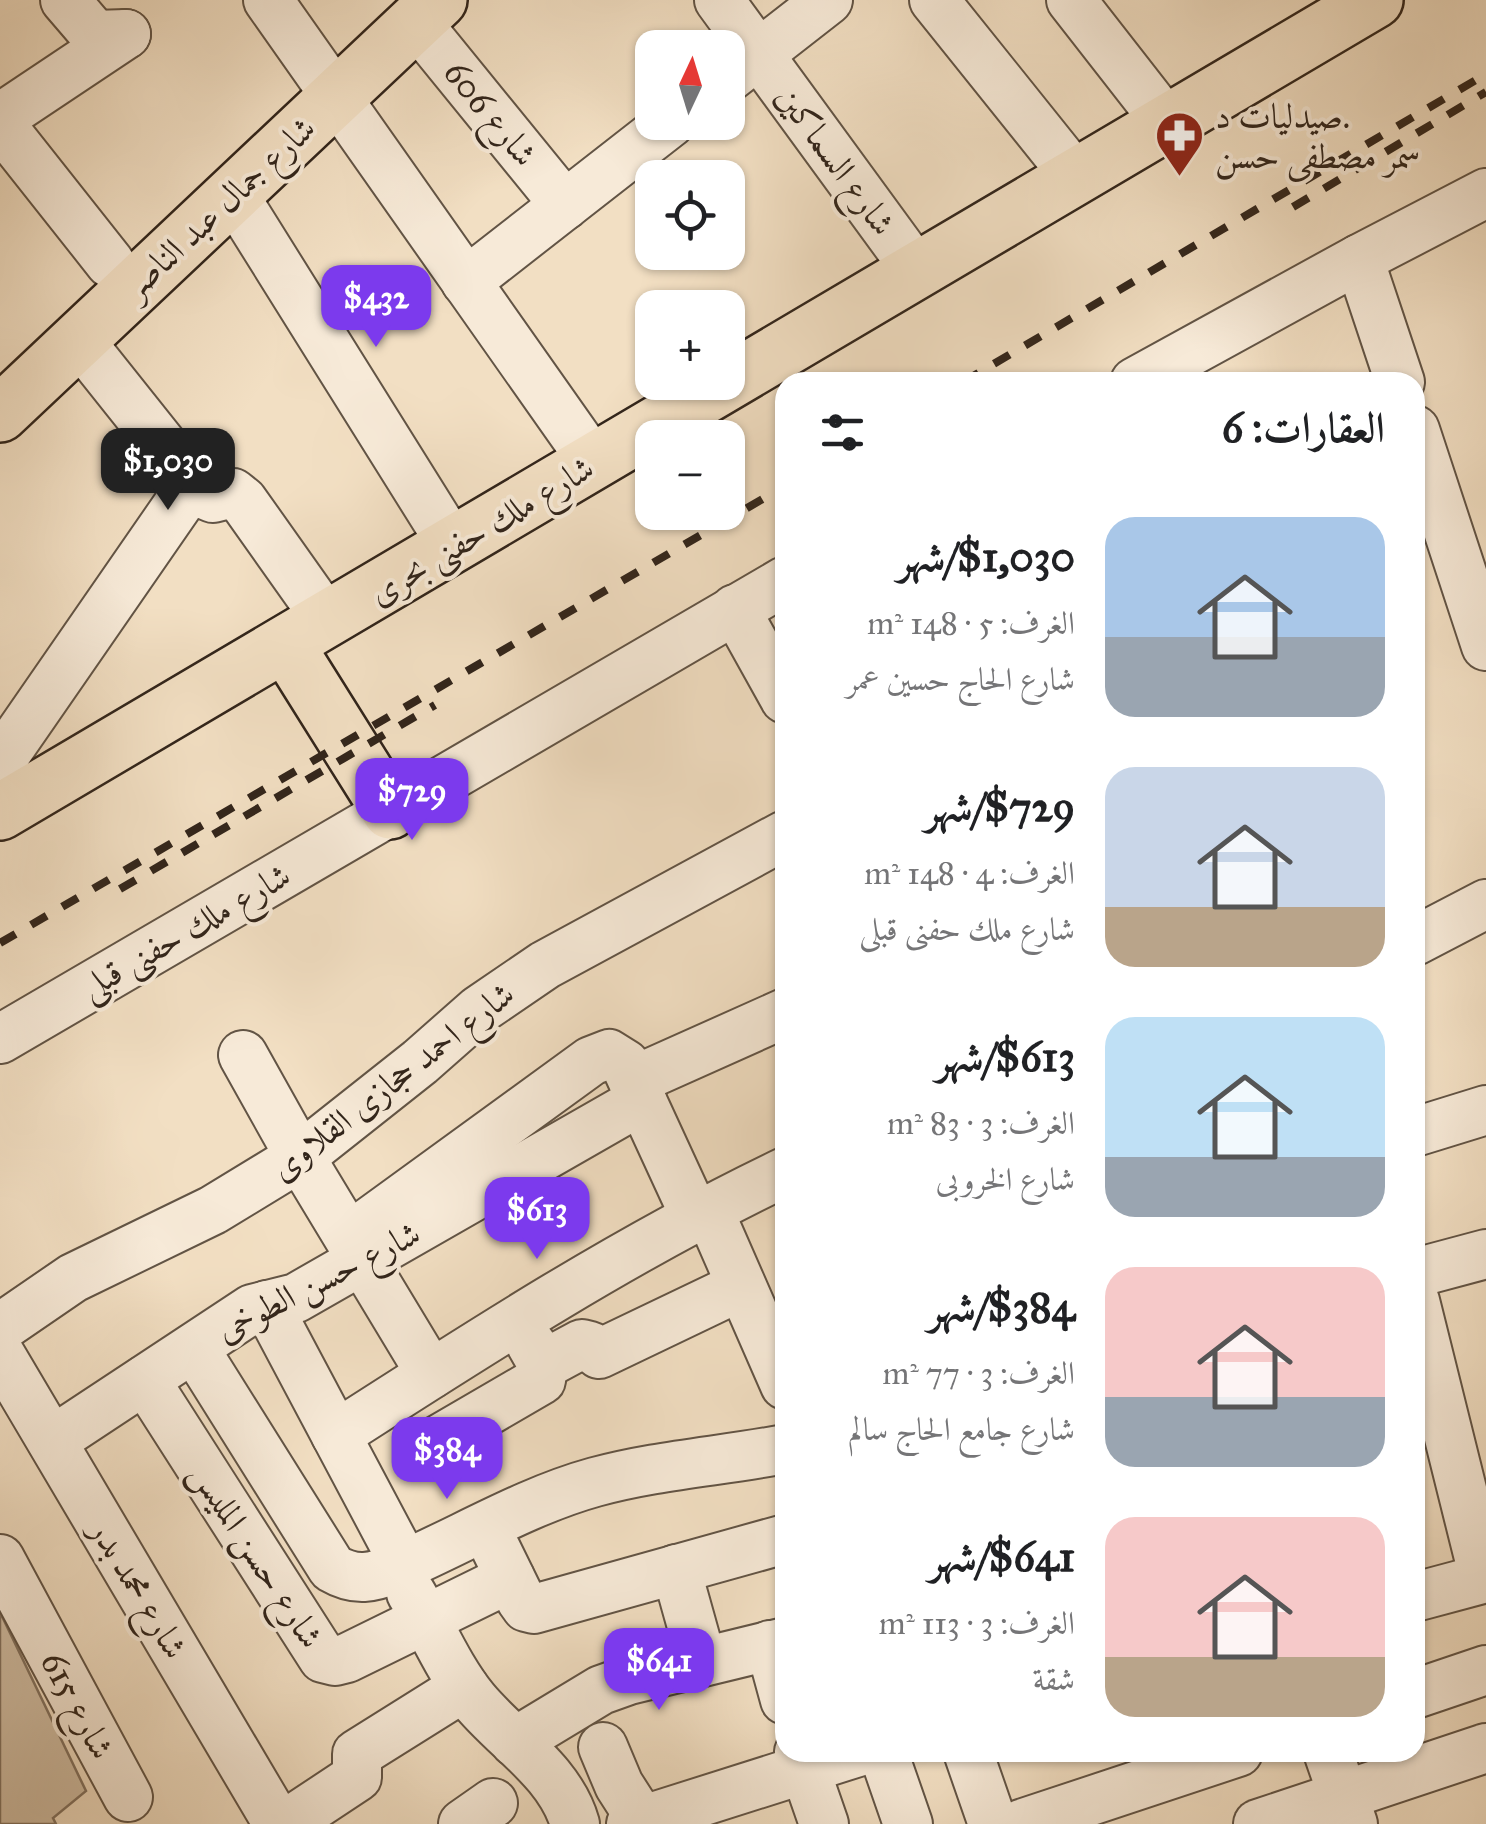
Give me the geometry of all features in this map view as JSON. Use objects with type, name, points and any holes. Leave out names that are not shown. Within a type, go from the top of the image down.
[{"type":"main road","name":"شارع ملك حفنى بحرى","points":[[0,812],[1375,0]]},
{"type":"main road","name":"شارع جمال عبد الناصر","points":[[0,367],[110,264],[414,7]]},
{"type":"main road","name":"شارع جمال عبد الناصر","points":[[0,414],[233,194],[326,82]]},
{"type":"main road","points":[[307,633],[390,811]]},
{"type":"street","points":[[66,0],[94,35],[126,34],[0,121],[110,264]]},
{"type":"street","points":[[268,0],[594,463]]},
{"type":"street","name":"شارع السماكين","points":[[720,0],[730,30]]},
{"type":"street","points":[[745,64],[828,0]]},
{"type":"street","points":[[934,0],[1076,177]]},
{"type":"street","points":[[1071,0],[1168,123]]},
{"type":"street","name":"شارع 606","points":[[414,7],[566,205]]},
{"type":"street","name":"شارع السماكين","points":[[745,68],[917,271]]},
{"type":"street","points":[[466,282],[648,140]]},
{"type":"street","points":[[1154,372],[1486,193]]},
{"type":"street","points":[[233,194],[454,546]]},
{"type":"street","points":[[1359,259],[1397,372]]},
{"type":"street","points":[[79,340],[193,483],[207,496],[234,494],[243,501],[307,633]]},
{"type":"street","points":[[1425,460],[1486,646]]},
{"type":"street","points":[[0,762],[193,483]]},
{"type":"street","name":"شارع ملك حفنى قبلى","points":[[0,1039],[775,587]]},
{"type":"street","points":[[736,609],[775,681]]},
{"type":"street","name":"شارع احمد حجازى القلاوى","points":[[0,1328],[73,1278],[212,1210],[300,1156],[480,1010],[545,965],[775,840]]},
{"type":"street","points":[[1425,936],[1486,904]]},
{"type":"street","points":[[775,1018],[638,1091],[741,1286],[775,1362]]},
{"type":"street","points":[[243,1055],[432,1374]]},
{"type":"street","name":"شارع حسن الطوخى","points":[[52,1441],[252,1309],[296,1298],[599,1055],[619,1057],[638,1091]]},
{"type":"street","points":[[1425,1129],[1486,1110]]},
{"type":"street","points":[[336,1435],[517,1319],[702,1213],[775,1177]]},
{"type":"street","points":[[1425,1272],[1484,1261]]},
{"type":"street","points":[[543,1365],[582,1344],[599,1354],[741,1286]]},
{"type":"street","points":[[267,1305],[464,1686],[562,1793],[575,1824]]},
{"type":"street","points":[[438,1440],[536,1385],[544,1373],[517,1319]]},
{"type":"street","points":[[1425,1341],[1485,1578],[1425,1594]]},
{"type":"street","points":[[194,1348],[332,1568],[355,1578],[372,1578],[555,1495],[593,1482],[775,1451]]},
{"type":"street","name":"شارع محمد بدر","points":[[0,1354],[278,1824]]},
{"type":"street","name":"شارع حسن المليس","points":[[145,1380],[322,1658],[347,1658],[510,1578]]},
{"type":"street","points":[[485,1528],[526,1606],[534,1609],[775,1542]]},
{"type":"street","name":"شارع 615","points":[[0,1560],[128,1797]]},
{"type":"street","points":[[676,1569],[702,1662]]},
{"type":"street","points":[[515,1742],[602,1690],[775,1644]]},
{"type":"street","points":[[1425,1691],[1486,1670]]},
{"type":"street","points":[[286,1824],[357,1777],[357,1754],[464,1686]]},
{"type":"street","points":[[603,1747],[639,1823],[734,1808],[801,1762]]},
{"type":"street","points":[[1258,1824],[1341,1791],[1486,1748]]},
{"type":"street","points":[[802,1762],[824,1824]]},
{"type":"street","points":[[886,1762],[908,1824]]},
{"type":"street","points":[[971,1762],[993,1824]]},
{"type":"street","points":[[1021,1824],[1208,1762]]},
{"type":"shaded area","points":[[0,1612],[86,1791],[53,1818],[56,1824],[0,1824]]},
{"type":"railway","points":[[980,372],[1486,74]]},
{"type":"railway","points":[[1293,207],[1486,92]]},
{"type":"railway","points":[[0,943],[775,492]]},
{"type":"railway","points":[[120,889],[435,705]]},
{"type":"place","name":"صيدليات د. سمر مصطفى حسن","points":[[1180,178]]}]
